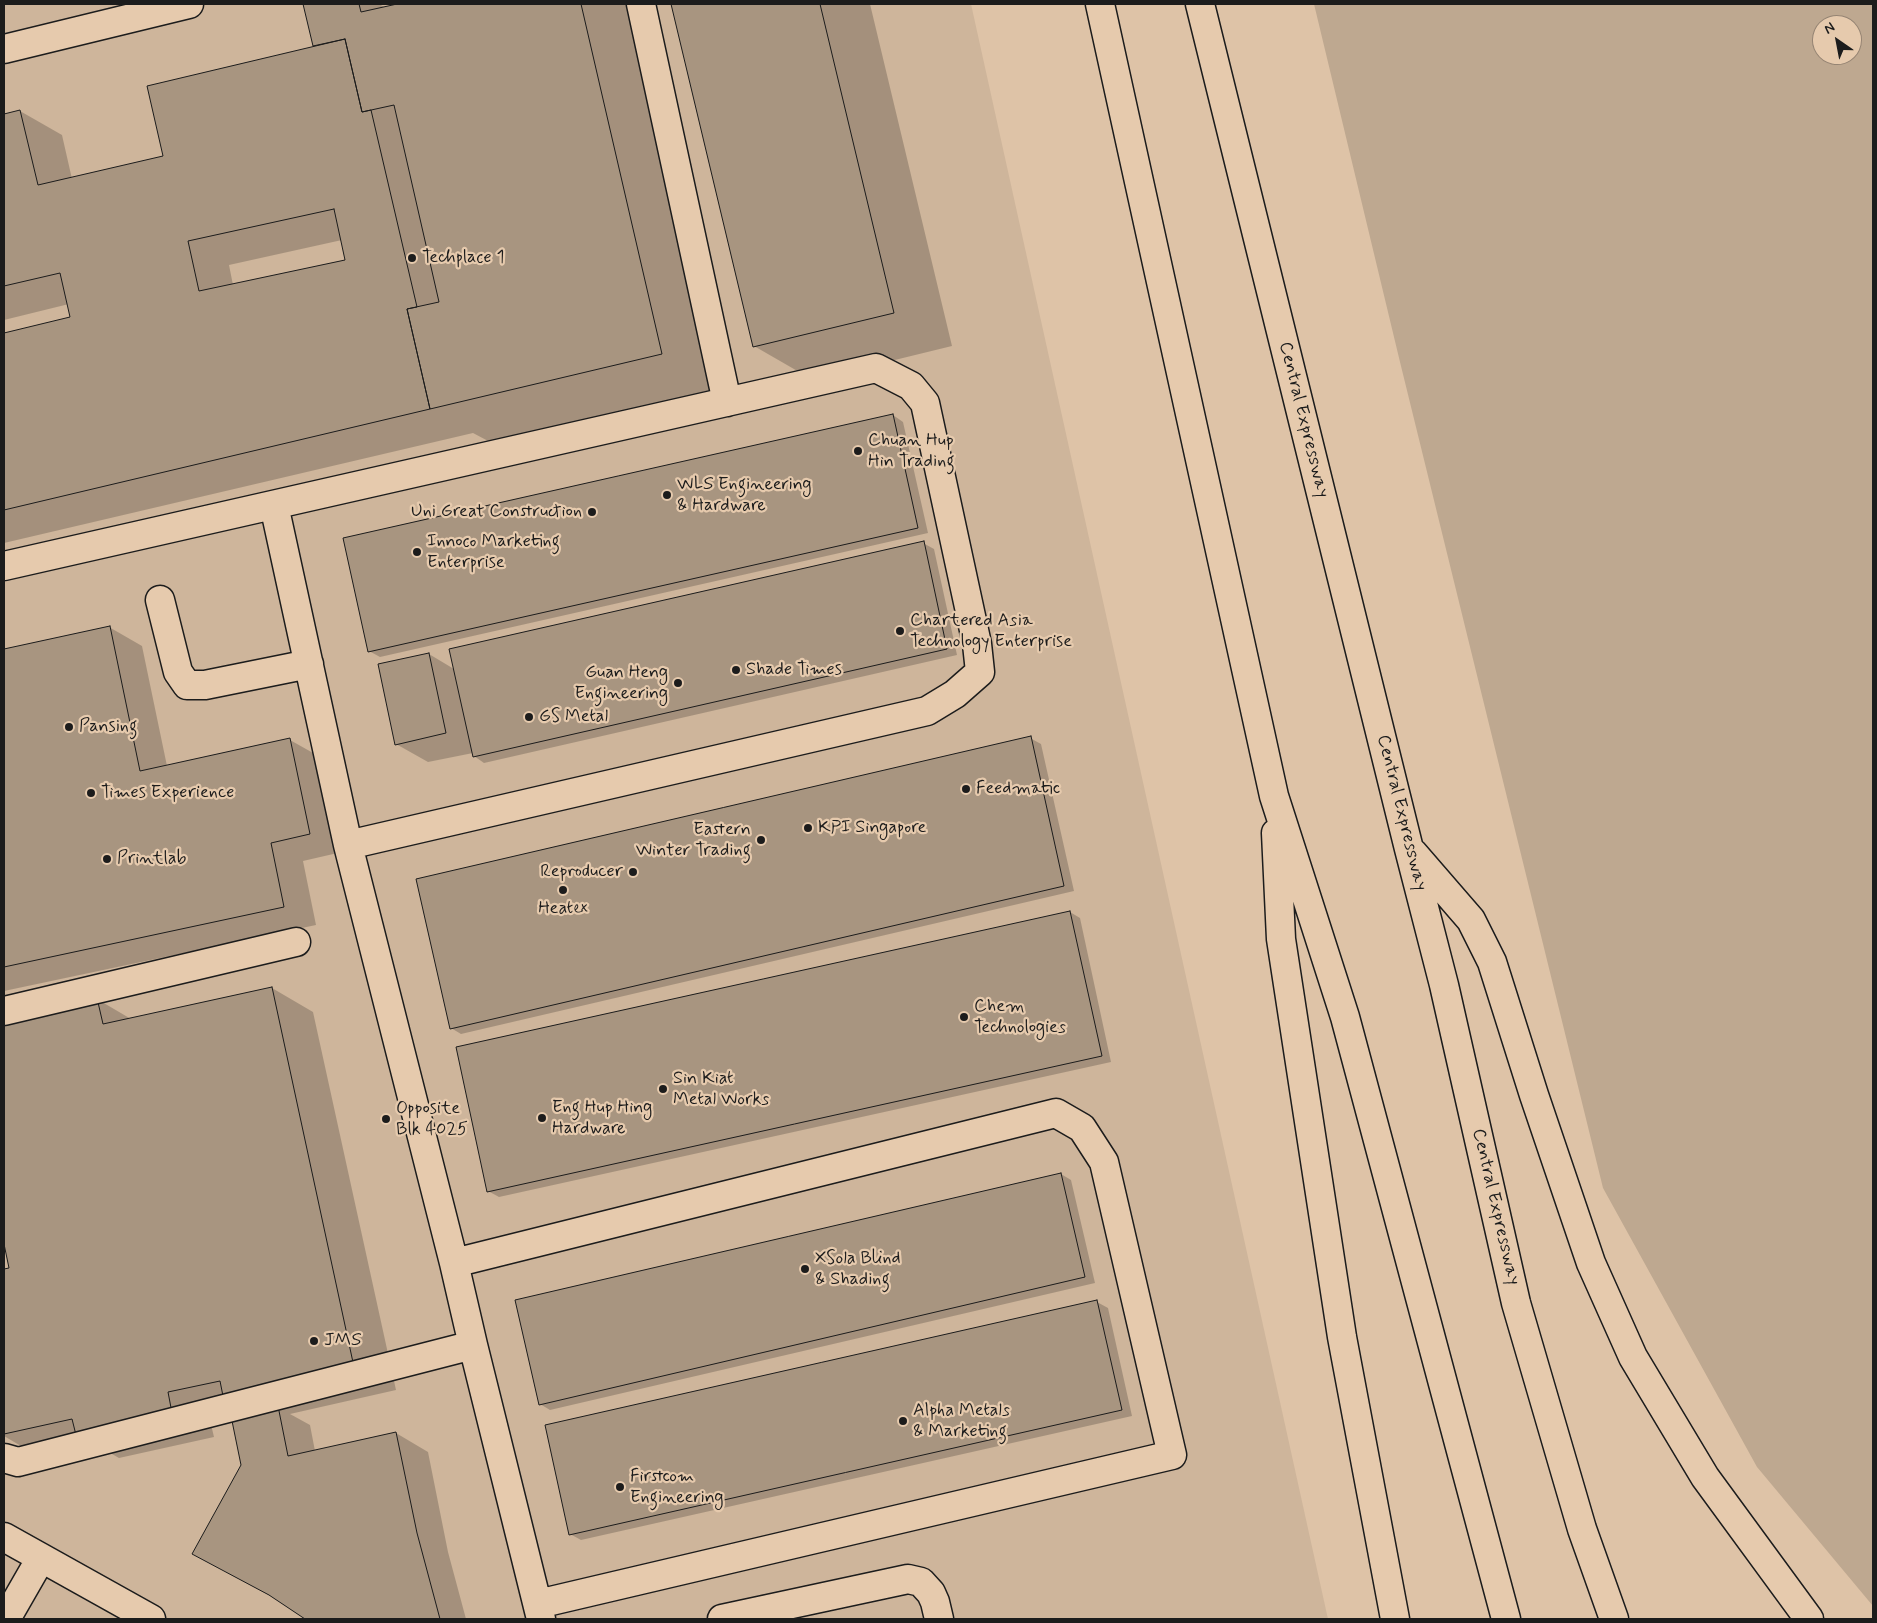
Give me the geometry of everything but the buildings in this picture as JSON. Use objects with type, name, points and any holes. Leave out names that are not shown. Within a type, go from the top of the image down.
[{"type":"main road","points":[[4,49],[189,4]]},
{"type":"main road","points":[[641,4],[727,402]]},
{"type":"main road","points":[[1100,4],[1274,796],[1344,1017],[1506,1619]]},
{"type":"main road","name":"Central Expressway","points":[[1200,4],[1444,985],[1516,1303],[1582,1529],[1614,1619]]},
{"type":"main road","points":[[4,566],[876,368],[911,386],[924,403],[977,644],[980,672],[956,694],[928,711],[348,845]]},
{"type":"main road","points":[[274,505],[348,845],[540,1612],[1172,1455],[1104,1162],[1082,1128],[1056,1113],[454,1263]]},
{"type":"main road","points":[[160,600],[178,672],[188,685],[205,685],[309,664]]},
{"type":"main road","points":[[1274,796],[1283,949],[1342,1337],[1396,1619]]},
{"type":"main road","points":[[1409,848],[1471,920],[1492,962],[1528,1077],[1591,1263],[1634,1357],[1704,1477],[1809,1619]]},
{"type":"main road","points":[[4,1011],[296,942]]},
{"type":"main road","points":[[4,1458],[18,1462],[473,1346]]},
{"type":"main road","points":[[4,1538],[151,1619]]},
{"type":"main road","points":[[6,1619],[41,1558]]},
{"type":"main road","points":[[722,1619],[908,1579],[921,1582],[931,1593],[936,1602],[939,1619]]},
{"type":"shaded area","points":[[4,4],[971,4],[1328,1619],[4,1619]]},
{"type":"shaded area","points":[[1314,4],[1873,4],[1873,1606],[1757,1467],[1603,1188]]},
{"type":"place","name":"Techplace 1","points":[[412,258]]},
{"type":"place","name":"Chuan Hup Hin Trading","points":[[858,451]]},
{"type":"place","name":"WLS Engineering & Hardware","points":[[667,495]]},
{"type":"place","name":"Uni Great Construction","points":[[592,512]]},
{"type":"place","name":"Innoco Marketing Enterprise","points":[[417,552]]},
{"type":"place","name":"Chartered Asia Technology Enterprise","points":[[900,631]]},
{"type":"place","name":"Shade Times","points":[[736,670]]},
{"type":"place","name":"Guan Heng Engineering","points":[[678,683]]},
{"type":"place","name":"GS Metal","points":[[529,717]]},
{"type":"place","name":"Pansing","points":[[69,727]]},
{"type":"place","name":"Feedmatic","points":[[966,789]]},
{"type":"place","name":"Times Experience","points":[[91,793]]},
{"type":"place","name":"KPI Singapore","points":[[808,828]]},
{"type":"place","name":"Eastern Winter Trading","points":[[761,840]]},
{"type":"place","name":"Printlab","points":[[107,859]]},
{"type":"place","name":"Reproducer","points":[[633,872]]},
{"type":"place","name":"Heatex","points":[[563,890]]},
{"type":"place","name":"Chem Technologies","points":[[964,1017]]},
{"type":"place","name":"Sin Kiat Metal Works","points":[[663,1089]]},
{"type":"place","name":"Eng Hup Hing Hardware","points":[[542,1118]]},
{"type":"place","name":"Opposite Blk 4025","points":[[386,1119]]},
{"type":"place","name":"XSola Blind & Shading","points":[[805,1269]]},
{"type":"place","name":"JMS","points":[[314,1341]]},
{"type":"place","name":"Alpha Metals & Marketing","points":[[903,1421]]},
{"type":"place","name":"Firstcom Engineering","points":[[620,1487]]}]
